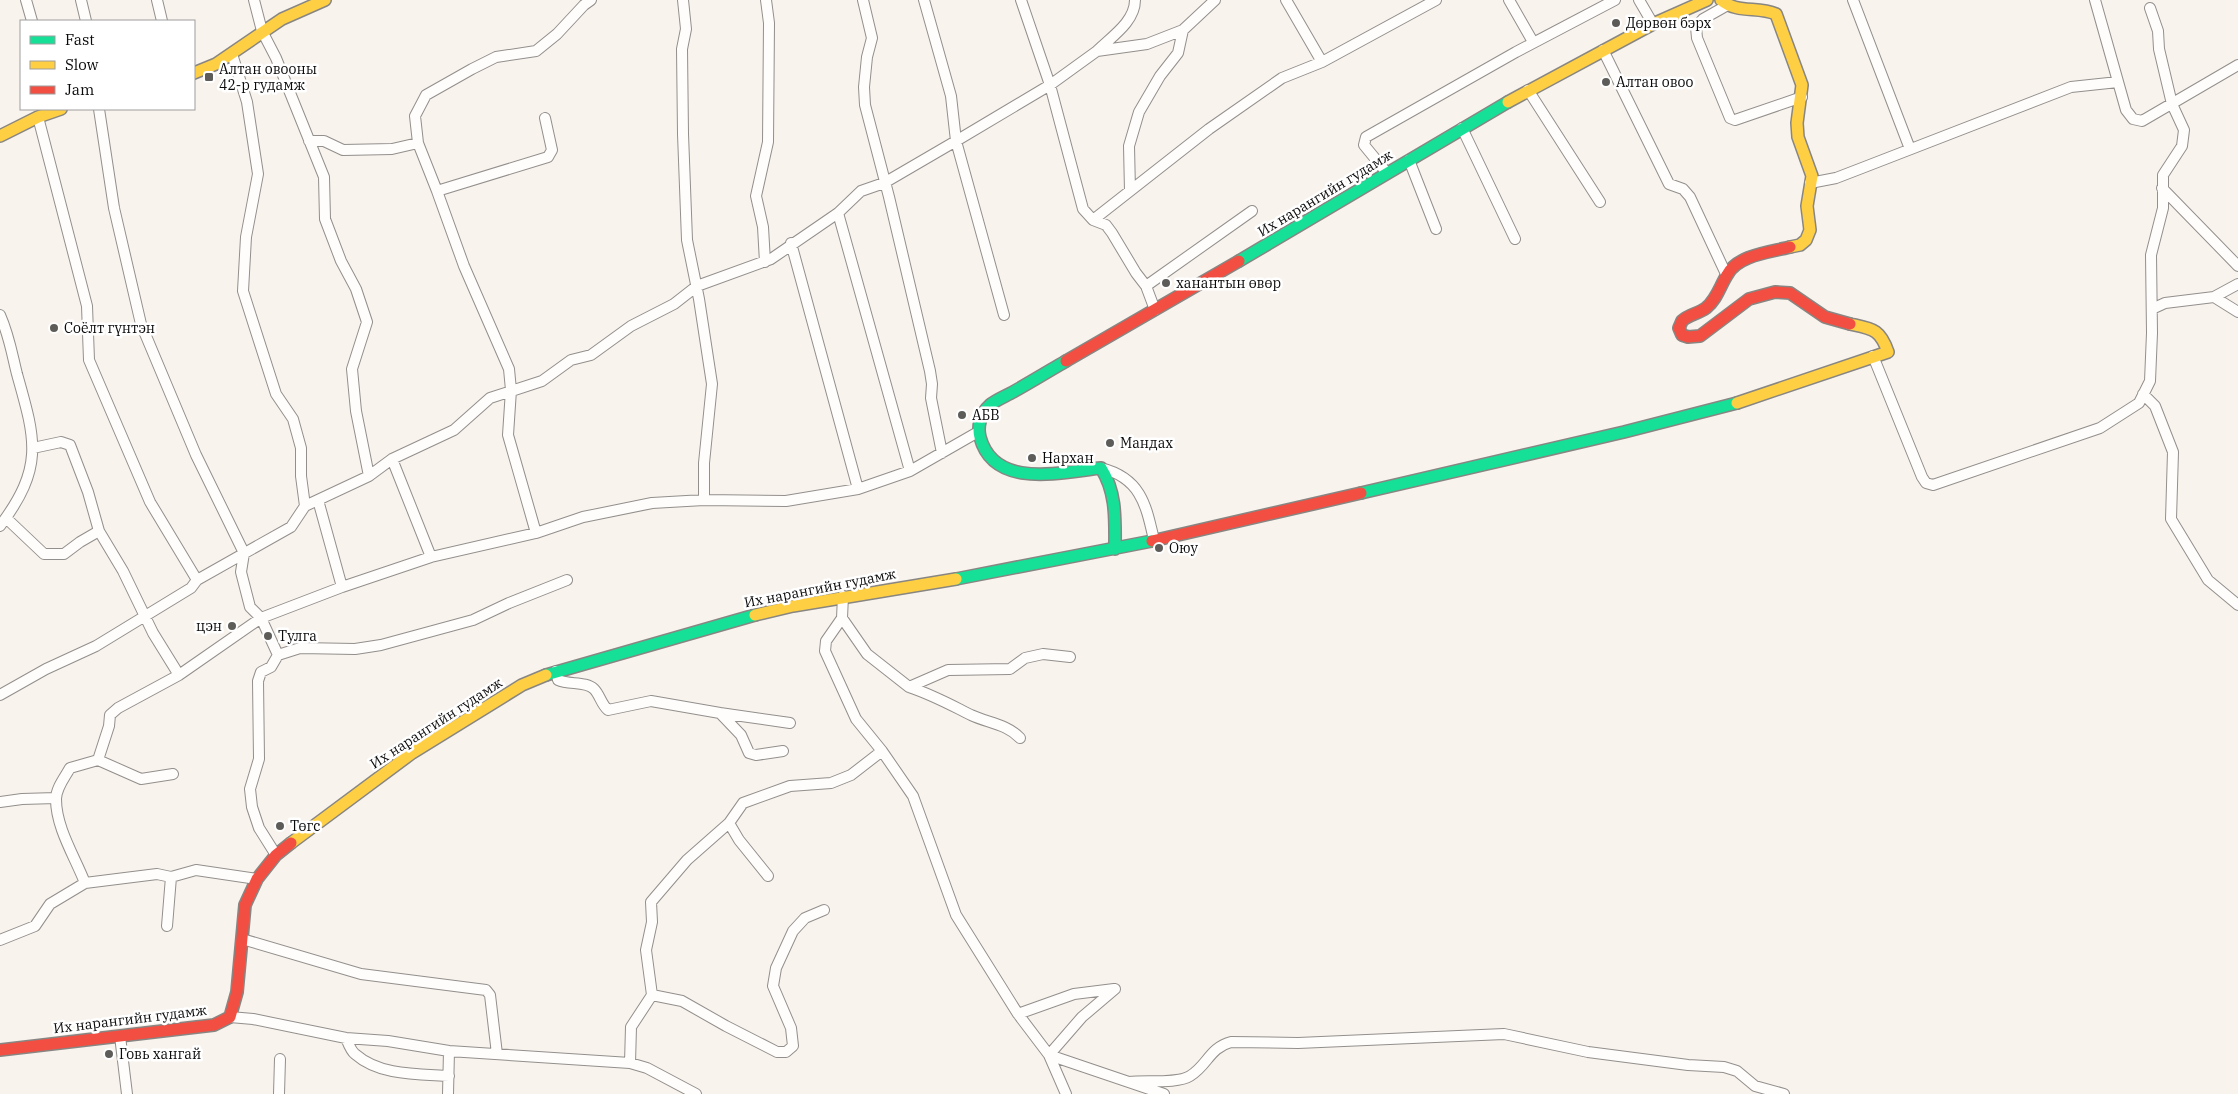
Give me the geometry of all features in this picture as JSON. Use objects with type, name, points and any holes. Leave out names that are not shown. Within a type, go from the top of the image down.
[{"type":"main road","points":[[195,73],[216,64],[282,19],[325,0]]},
{"type":"main road","name":"Их нарангийн гудамж","points":[[978,432],[978,424],[990,405],[1528,90],[1653,24],[1707,0]]},
{"type":"main road","points":[[1723,3],[1734,10],[1769,10],[1776,14],[1802,85],[1802,97],[1797,123],[1798,137],[1812,176],[1807,206],[1810,230],[1806,240],[1800,245],[1737,263],[1726,274],[1717,296],[1706,308],[1683,318],[1680,324],[1680,332],[1685,337],[1692,339],[1700,336],[1749,299],[1775,292],[1790,293],[1825,317],[1875,330],[1883,338],[1888,352],[1873,356]]},
{"type":"main road","points":[[0,136],[56,110]]},
{"type":"main road","name":"Их нарангийн гудамж","points":[[0,1050],[214,1025],[230,1017],[237,992],[245,905],[257,879],[276,855],[321,819],[455,724],[522,685],[556,671],[716,625],[843,596],[990,574],[1115,549],[1633,430],[1755,398],[1873,356]]},
{"type":"main road","points":[[978,432],[993,461],[1002,468],[1014,473],[1030,475],[1101,468],[1109,478],[1114,505],[1115,549]]},
{"type":"street","points":[[26,0],[32,20]]},
{"type":"street","points":[[81,0],[86,20]]},
{"type":"street","points":[[157,0],[162,20]]},
{"type":"street","points":[[254,0],[262,31],[276,58],[324,177],[326,219],[341,261],[356,289],[366,322],[352,369],[356,411],[369,476]]},
{"type":"street","points":[[536,533],[508,435],[511,390],[509,369],[464,266],[418,143],[415,116],[426,96],[496,57],[536,51],[557,34],[591,0]]},
{"type":"street","points":[[683,0],[686,29],[682,48],[688,240],[712,384],[704,463],[704,500]]},
{"type":"street","points":[[765,262],[762,227],[756,196],[768,142],[769,23],[766,0]]},
{"type":"street","points":[[864,0],[872,38],[867,57],[864,87],[865,105],[930,371],[932,384],[931,398],[942,453]]},
{"type":"street","points":[[924,0],[951,96],[956,141],[1004,315]]},
{"type":"street","points":[[1021,0],[1050,85],[1083,209],[1093,220],[1106,225],[1136,274],[1146,286],[1154,310]]},
{"type":"street","points":[[0,695],[46,669],[96,646],[146,617],[191,588],[197,580],[291,527],[306,506],[369,476],[392,459],[454,430],[490,398],[542,381],[571,360],[591,354],[631,326],[674,304],[697,286],[765,262],[838,213],[861,191],[884,183],[1050,85],[1097,51],[1130,18],[1135,7],[1135,0]]},
{"type":"street","points":[[1097,51],[1147,44],[1183,30],[1215,0]]},
{"type":"street","points":[[1286,0],[1322,62]]},
{"type":"street","points":[[1093,220],[1209,129],[1282,78],[1322,62],[1436,0]]},
{"type":"street","points":[[1509,0],[1534,42]]},
{"type":"street","points":[[1387,173],[1364,145],[1366,137],[1534,42],[1615,0]]},
{"type":"street","points":[[1640,0],[1653,24]]},
{"type":"street","points":[[1853,0],[1910,149]]},
{"type":"street","points":[[2095,0],[2126,110],[2133,119],[2142,121],[2238,65]]},
{"type":"street","points":[[1723,3],[1696,27],[1697,38],[1730,118],[1735,120],[1802,97]]},
{"type":"street","points":[[1873,356],[1922,477],[1926,483],[1933,485],[2100,428],[2138,403],[2150,381],[2151,254],[2163,208],[2163,175],[2182,146],[2184,130],[2172,104],[2159,49],[2158,32],[2150,8]]},
{"type":"street","points":[[1130,190],[1129,146],[1140,112],[1160,76],[1178,53],[1183,30]]},
{"type":"street","points":[[1603,50],[1669,184],[1683,189],[1690,196],[1726,274]]},
{"type":"street","points":[[232,54],[246,102],[258,174],[246,237],[243,291],[276,394],[292,419],[301,448],[301,476],[306,506]]},
{"type":"street","points":[[1810,184],[1836,178],[2071,88],[2118,82]]},
{"type":"street","points":[[1528,90],[1600,202]]},
{"type":"street","points":[[99,110],[114,208],[141,324],[196,455],[244,553],[241,572],[250,607],[261,618],[278,655]]},
{"type":"street","points":[[38,117],[87,306],[89,360],[150,502],[197,580]]},
{"type":"street","points":[[437,191],[548,157],[552,150],[545,118]]},
{"type":"street","points":[[1462,128],[1515,239]]},
{"type":"street","points":[[309,141],[324,141],[343,150],[392,149],[418,143]]},
{"type":"street","points":[[1409,160],[1436,229]]},
{"type":"street","points":[[2162,188],[2238,266]]},
{"type":"street","points":[[1146,286],[1252,210]]},
{"type":"street","points":[[838,213],[910,472]]},
{"type":"street","points":[[791,244],[858,489]]},
{"type":"street","points":[[2152,309],[2165,303],[2214,297],[2238,284]]},
{"type":"street","points":[[2214,297],[2238,312]]},
{"type":"street","points":[[0,315],[8,333],[32,425],[33,448],[28,481],[3,522],[44,554],[64,554],[100,530]]},
{"type":"street","points":[[2143,394],[2155,406],[2173,452],[2171,519],[2208,580],[2238,604]]},
{"type":"street","points":[[98,760],[107,733],[110,716],[118,708],[179,675],[261,618],[342,587],[432,557],[536,533],[583,517],[652,503],[704,500],[786,501],[858,489],[910,472],[978,432]]},
{"type":"street","points":[[33,448],[61,442],[70,445],[100,530],[179,675]]},
{"type":"street","points":[[392,459],[432,557]]},
{"type":"street","points":[[1101,468],[1118,472],[1143,500],[1154,540]]},
{"type":"street","points":[[318,500],[342,587]]},
{"type":"street","points":[[276,855],[259,828],[252,807],[250,789],[258,759],[258,681],[261,672],[271,667],[278,655],[300,648],[355,649],[380,645],[474,620],[518,599],[567,580]]},
{"type":"street","points":[[843,596],[842,618],[826,640],[825,651],[856,719],[913,796],[956,915],[1018,1014],[1049,1055],[1066,1094]]},
{"type":"street","points":[[842,618],[867,654],[909,687],[936,696],[972,716],[1012,730],[1020,738]]},
{"type":"street","points":[[909,687],[948,670],[1010,668],[1025,658],[1043,654],[1070,657]]},
{"type":"street","points":[[556,671],[558,680],[566,684],[588,685],[595,690],[603,706],[608,710],[651,701],[790,723]]},
{"type":"street","points":[[720,713],[741,735],[749,753],[756,755],[783,750]]},
{"type":"street","points":[[630,1063],[631,1027],[652,995],[646,950],[652,922],[651,902],[687,860],[729,823],[743,803],[790,786],[832,783],[851,775],[882,752]]},
{"type":"street","points":[[85,883],[60,823],[56,798],[59,786],[70,768],[98,760],[141,779],[173,774]]},
{"type":"street","points":[[0,802],[56,798]]},
{"type":"street","points":[[729,823],[739,840],[768,876]]},
{"type":"street","points":[[0,940],[35,926],[50,904],[85,883],[157,874],[171,877],[196,870],[257,879]]},
{"type":"street","points":[[167,926],[171,877]]},
{"type":"street","points":[[652,995],[682,1001],[752,1040],[777,1052],[786,1052],[793,1046],[791,1028],[772,986],[776,968],[793,932],[805,918],[824,910]]},
{"type":"street","points":[[242,939],[361,974],[486,990],[490,995],[498,1054]]},
{"type":"street","points":[[1018,1014],[1074,994],[1115,989],[1082,1017],[1049,1055]]},
{"type":"street","points":[[230,1017],[253,1019],[346,1038],[388,1041],[449,1051],[630,1063],[648,1068],[696,1094]]},
{"type":"street","points":[[1129,1082],[1173,1080],[1190,1076],[1212,1051],[1221,1044],[1231,1042],[1298,1043],[1504,1034],[1542,1044],[1588,1052],[1688,1065],[1724,1067],[1737,1071],[1755,1086],[1784,1094]]},
{"type":"street","points":[[120,1036],[126,1094]]},
{"type":"street","points":[[346,1038],[354,1054],[392,1072],[449,1076]]},
{"type":"street","points":[[448,1094],[449,1051]]},
{"type":"street","points":[[1049,1055],[1164,1094]]},
{"type":"street","points":[[280,1059],[280,1094]]},
{"type":"traffic: fast","points":[[1239,261],[1508,102]]},
{"type":"traffic: fast","points":[[1066,361],[990,405],[980,420],[980,437],[988,454],[999,465],[1014,471],[1031,474],[1049,474],[1101,468],[1110,487],[1114,507],[1115,549]]},
{"type":"traffic: fast","points":[[1361,493],[1624,432],[1737,403]]},
{"type":"traffic: fast","points":[[956,579],[1152,541]]},
{"type":"traffic: fast","points":[[546,675],[755,615]]},
{"type":"traffic: slow","points":[[195,73],[216,64],[282,19],[325,0]]},
{"type":"traffic: slow","points":[[1508,102],[1653,24],[1707,0]]},
{"type":"traffic: slow","points":[[1721,0],[1734,7],[1762,10],[1776,14],[1802,85],[1797,123],[1798,137],[1812,176],[1807,206],[1810,230],[1806,240],[1800,245],[1790,247]]},
{"type":"traffic: slow","points":[[0,136],[38,117],[58,110]]},
{"type":"traffic: slow","points":[[1737,403],[1888,352],[1879,334],[1875,331],[1850,324]]},
{"type":"traffic: slow","points":[[755,615],[793,606],[956,579]]},
{"type":"traffic: slow","points":[[291,843],[412,753],[522,685],[546,675]]},
{"type":"traffic: jam","points":[[1790,247],[1755,255],[1738,263],[1732,268],[1710,304],[1682,321],[1679,328],[1682,335],[1688,337],[1700,336],[1749,299],[1775,292],[1790,293],[1825,317],[1850,324]]},
{"type":"traffic: jam","points":[[1066,361],[1239,261]]},
{"type":"traffic: jam","points":[[1152,541],[1361,493]]},
{"type":"traffic: jam","points":[[0,1050],[214,1025],[230,1017],[237,992],[245,905],[257,879],[276,855],[291,843]]},
{"type":"place","name":"Дөрвөн бэрх","points":[[1616,23]]},
{"type":"place","name":"Алтан овооны 42-р гудамж","points":[[209,77]]},
{"type":"place","name":"Алтан овоо","points":[[1606,82]]},
{"type":"place","name":"ханантын өвөр","points":[[1166,283]]},
{"type":"place","name":"Соёлт гүнтэн","points":[[54,328]]},
{"type":"place","name":"АБВ","points":[[962,415]]},
{"type":"place","name":"Мандах","points":[[1110,443]]},
{"type":"place","name":"Нархан","points":[[1032,458]]},
{"type":"place","name":"Оюу","points":[[1159,548]]},
{"type":"place","name":"цэн","points":[[232,626]]},
{"type":"place","name":"Тулга","points":[[268,636]]},
{"type":"place","name":"Төгс","points":[[280,826]]},
{"type":"place","name":"Говь хангай","points":[[109,1054]]}]
